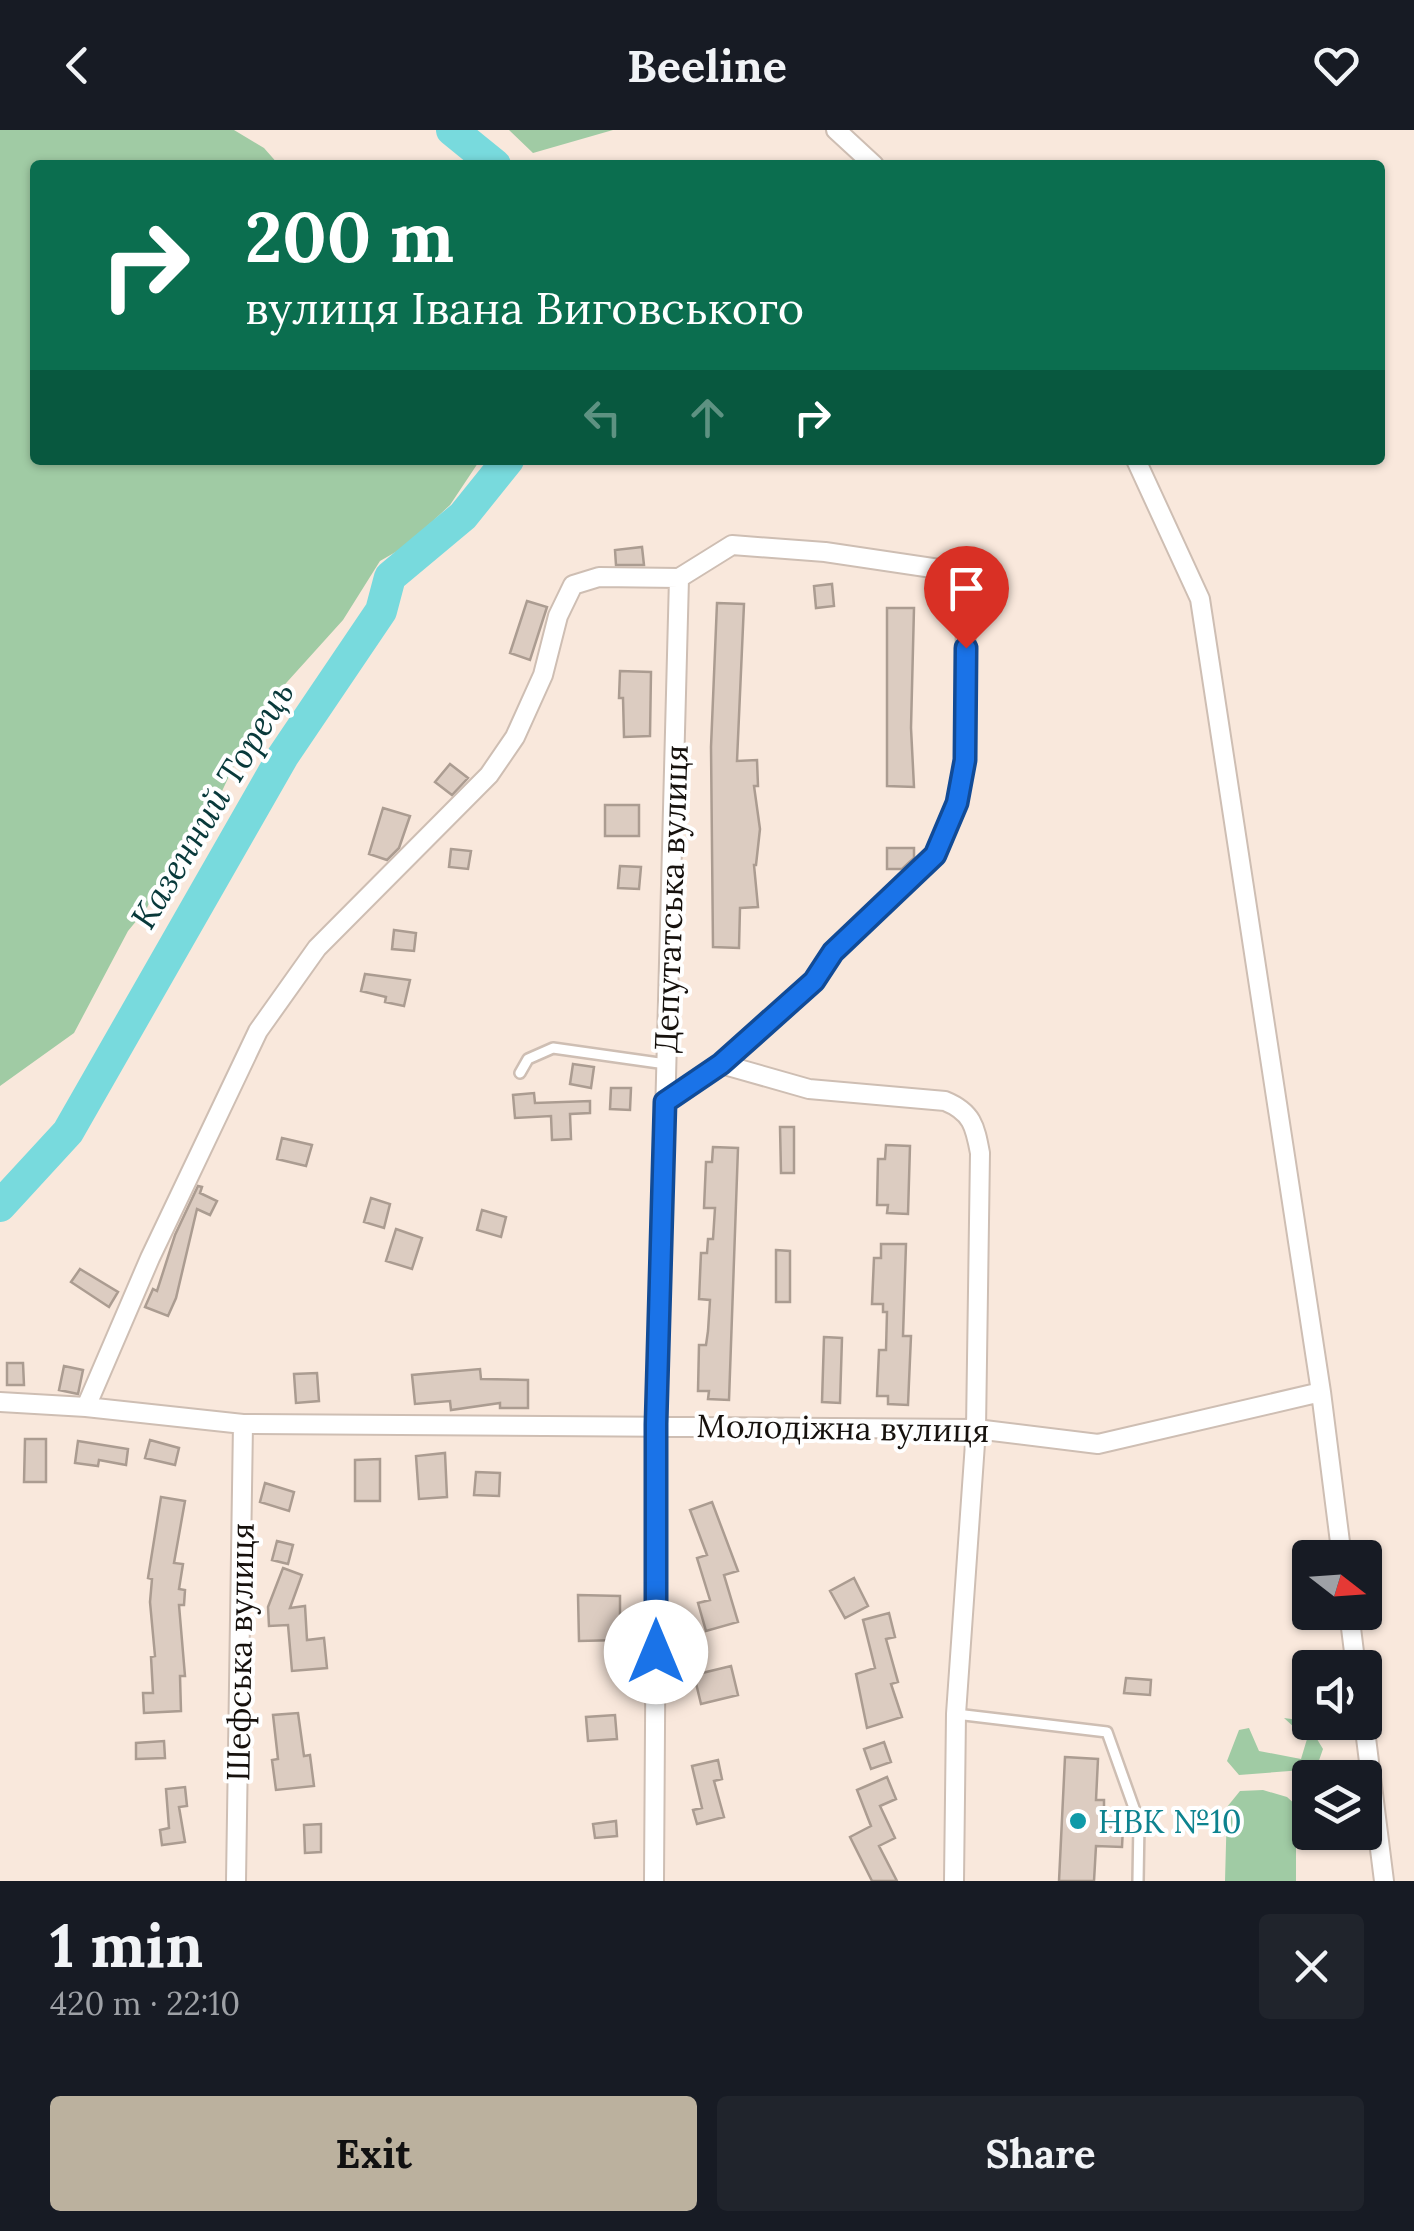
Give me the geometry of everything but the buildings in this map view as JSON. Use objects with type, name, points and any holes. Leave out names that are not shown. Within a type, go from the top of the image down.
[{"type":"street","points":[[836,130],[869,160]]},
{"type":"street","points":[[1138,465],[1200,599],[1321,1392],[1340,1540]]},
{"type":"street","points":[[86,1406],[150,1258],[258,1031],[316,948],[490,776],[515,737],[536,690],[572,584],[599,578],[679,578],[732,545],[825,552],[966,573],[965,760],[957,803],[935,855],[833,952],[814,981],[721,1064],[665,1102]]},
{"type":"street","name":"Депутатська вулиця","points":[[654,1881],[656,1424],[679,578]]},
{"type":"street","points":[[721,1064],[809,1089],[945,1101],[962,1108],[975,1127],[980,1152],[976,1429],[956,1714],[954,1881]]},
{"type":"street","name":"Молодіжна вулиця","points":[[0,1402],[86,1406],[243,1424],[976,1429],[1098,1444],[1321,1392]]},
{"type":"street","name":"Шефська вулиця","points":[[236,1881],[243,1424]]},
{"type":"street","points":[[1366,1740],[1384,1881]]},
{"type":"lane","points":[[520,1073],[528,1059],[553,1048],[666,1064]]},
{"type":"lane","points":[[956,1714],[1107,1732],[1139,1822],[1138,1881]]},
{"type":"green space","points":[[0,130],[234,130],[264,148],[275,160],[30,160],[30,465],[477,465],[450,505],[406,546],[380,561],[343,620],[269,702],[250,732],[214,808],[158,880],[147,908],[128,931],[74,1033],[0,1086]]},
{"type":"green space","points":[[509,130],[613,130],[533,153]]},
{"type":"green space","points":[[1249,1728],[1259,1751],[1301,1759],[1307,1740],[1318,1740],[1323,1749],[1319,1760],[1292,1760],[1292,1771],[1239,1775],[1227,1761],[1239,1730]]},
{"type":"green space","points":[[1263,1790],[1292,1801],[1296,1881],[1225,1881],[1227,1807],[1240,1791]]},
{"type":"waterway","name":"Казенний Торець","points":[[452,130],[489,160]]},
{"type":"waterway","name":"Казенний Торець","points":[[0,1206],[68,1132],[283,756],[381,611],[390,577],[463,516],[504,465]]},
{"type":"place","name":"НВК №10","points":[[1078,1821]]},
{"type":"route","points":[[656,1652],[656,1424],[665,1102],[721,1064],[814,981],[833,952],[935,855],[957,803],[965,760],[966,648]]}]
